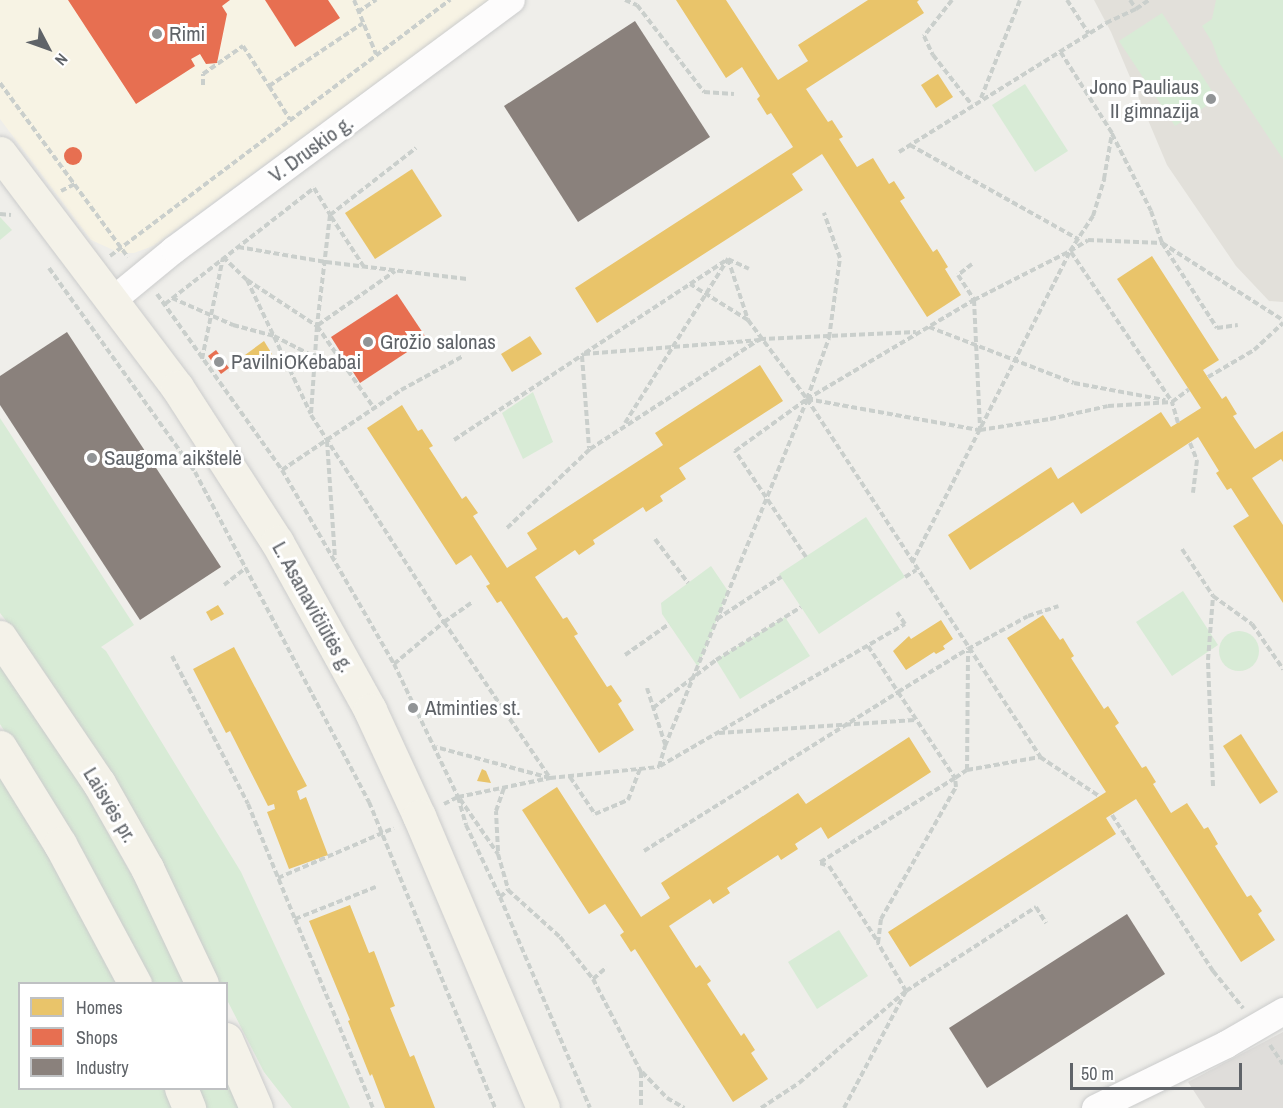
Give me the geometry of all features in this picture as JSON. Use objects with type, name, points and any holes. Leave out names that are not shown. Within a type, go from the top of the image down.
[{"type":"main road","name":"L. Asanavičiūtės g.","points":[[0,153],[184,397],[277,542],[370,711],[419,816],[543,1108]]},
{"type":"main road","name":"Laisvės pr.","points":[[0,637],[99,783],[147,868],[201,982]]},
{"type":"main road","points":[[0,747],[60,844],[134,982]]},
{"type":"main road","points":[[228,1044],[256,1108]]},
{"type":"main road","points":[[181,1090],[189,1108]]},
{"type":"street","name":"V. Druskio g.","points":[[112,300],[174,249],[511,0]]},
{"type":"street","points":[[1095,1108],[1185,1065],[1283,1011]]},
{"type":"path","points":[[354,0],[376,54]]},
{"type":"path","points":[[358,12],[376,0]]},
{"type":"path","points":[[0,84],[121,247],[450,0]]},
{"type":"path","points":[[625,0],[637,5],[704,92],[734,94]]},
{"type":"path","points":[[952,0],[924,36],[933,55],[972,105]]},
{"type":"path","points":[[981,99],[1020,0]]},
{"type":"path","points":[[1067,0],[1089,34]]},
{"type":"path","points":[[1130,0],[1136,9]]},
{"type":"path","points":[[899,152],[981,99],[1149,0]]},
{"type":"path","points":[[269,86],[363,23]]},
{"type":"path","points":[[203,85],[202,74],[243,46],[290,119]]},
{"type":"path","points":[[1060,51],[1112,133],[1152,211],[1162,243],[1216,328],[1238,325]]},
{"type":"path","points":[[912,564],[1070,251],[1093,216],[1104,179],[1112,133]]},
{"type":"path","points":[[910,145],[1078,239]]},
{"type":"path","points":[[311,414],[317,326],[330,215],[416,148]]},
{"type":"path","points":[[165,304],[314,188],[364,267]]},
{"type":"path","points":[[659,767],[665,746],[807,399],[829,338],[840,258],[824,213]]},
{"type":"path","points":[[0,214],[11,215],[17,224]]},
{"type":"path","points":[[806,557],[735,451],[807,399],[974,300],[1088,240],[1162,243],[1283,322],[1254,350],[1208,377]]},
{"type":"path","points":[[237,247],[326,262],[467,279]]},
{"type":"path","points":[[1070,251],[1172,402],[1178,423]]},
{"type":"path","points":[[223,257],[247,280],[317,326],[374,408]]},
{"type":"path","points":[[202,359],[223,257]]},
{"type":"path","points":[[728,259],[748,268]]},
{"type":"path","points":[[454,440],[728,259]]},
{"type":"path","points":[[623,426],[728,259]]},
{"type":"path","points":[[728,259],[748,320],[807,399],[912,564],[1040,757],[1099,796]]},
{"type":"path","points":[[44,261],[195,472],[369,801],[495,1108]]},
{"type":"path","points":[[972,264],[958,275],[974,300],[980,430]]},
{"type":"path","points":[[317,326],[395,270]]},
{"type":"path","points":[[247,280],[311,414],[444,622],[550,778]]},
{"type":"path","points":[[690,284],[748,320]]},
{"type":"path","points":[[172,298],[233,326],[274,336],[315,357]]},
{"type":"path","points":[[929,327],[1074,383],[1172,402]]},
{"type":"path","points":[[583,355],[760,339],[829,338],[920,332]]},
{"type":"path","points":[[507,528],[590,449],[760,339]]},
{"type":"path","points":[[583,355],[590,449]]},
{"type":"path","points":[[282,470],[401,390],[463,356]]},
{"type":"path","points":[[807,399],[980,430],[1050,419],[1107,406],[1172,402],[1189,389]]},
{"type":"path","points":[[327,440],[335,560]]},
{"type":"path","points":[[1190,442],[1197,460],[1193,493]]},
{"type":"path","points":[[655,539],[688,583]]},
{"type":"path","points":[[1182,549],[1213,596],[1252,624],[1283,669]]},
{"type":"path","points":[[224,585],[246,568]]},
{"type":"path","points":[[905,577],[916,570]]},
{"type":"path","points":[[717,619],[781,577]]},
{"type":"path","points":[[1213,596],[1209,660],[1213,786]]},
{"type":"path","points":[[394,664],[444,622],[473,602]]},
{"type":"path","points":[[644,850],[968,649],[1028,616],[1058,606]]},
{"type":"path","points":[[653,708],[693,680],[716,660],[801,607]]},
{"type":"path","points":[[278,878],[382,834],[458,796],[550,778],[659,767],[905,624],[897,612]]},
{"type":"path","points":[[625,655],[669,624]]},
{"type":"path","points":[[868,646],[955,778],[956,787],[881,920],[878,943]]},
{"type":"path","points":[[967,770],[968,649]]},
{"type":"path","points":[[172,656],[249,804],[373,1108]]},
{"type":"path","points":[[647,688],[665,746]]},
{"type":"path","points":[[718,733],[916,720]]},
{"type":"path","points":[[436,747],[550,778]]},
{"type":"path","points":[[906,991],[829,866],[819,863],[967,770],[1040,757]]},
{"type":"path","points":[[570,776],[595,814],[628,800],[640,769]]},
{"type":"path","points":[[505,787],[496,812],[498,854],[508,890],[560,937],[593,979],[641,1072],[667,1098],[684,1108]]},
{"type":"path","points":[[458,796],[498,854]]},
{"type":"path","points":[[1112,815],[1213,971],[1235,997]]},
{"type":"path","points":[[295,919],[376,886]]},
{"type":"path","points":[[501,897],[508,890]]},
{"type":"path","points":[[761,1108],[799,1083],[906,991],[1036,907],[1046,923]]},
{"type":"path","points":[[593,979],[606,967]]},
{"type":"path","points":[[844,1108],[906,991]]},
{"type":"path","points":[[641,1072],[641,1108]]},
{"type":"shaded area","points":[[0,0],[490,0],[153,246],[134,253],[120,253],[91,240],[0,119]]},
{"type":"shaded area","name":"Jono Pauliaus II gimnazija","points":[[1094,0],[1283,0],[1283,302],[1269,301],[1236,266],[1167,165],[1111,32]]},
{"type":"shaded area","points":[[1283,1032],[1283,1108],[1205,1108],[1188,1082]]},
{"type":"green space","points":[[1216,0],[1283,0],[1283,159],[1220,64],[1212,42],[1202,26],[1212,19]]},
{"type":"green space","points":[[1162,13],[1217,99],[1175,126],[1119,41]]},
{"type":"green space","points":[[1025,84],[1068,151],[1035,172],[992,105]]},
{"type":"green space","points":[[0,217],[12,230],[0,240]]},
{"type":"green space","points":[[533,392],[553,442],[523,459],[502,413]]},
{"type":"green space","points":[[0,418],[134,625],[101,647],[106,651],[241,872],[350,1108],[292,1108],[264,1072],[228,1002],[228,982],[219,982],[188,914],[141,827],[87,736],[32,654],[0,613]]},
{"type":"green space","points":[[866,517],[905,577],[819,634],[779,574]]},
{"type":"green space","points":[[711,566],[728,591],[698,667],[662,614],[661,603]]},
{"type":"green space","points":[[1183,591],[1218,645],[1172,676],[1136,622]]},
{"type":"green space","points":[[785,617],[810,656],[740,699],[716,660]]},
{"type":"green space","points":[[1239,631],[1247,632],[1253,637],[1258,643],[1258,659],[1253,665],[1247,670],[1239,671],[1231,670],[1225,665],[1220,659],[1219,651],[1220,643],[1225,637],[1231,632]]},
{"type":"green space","points":[[0,663],[80,783],[149,906],[186,982],[149,982],[37,782],[0,724]]},
{"type":"green space","points":[[0,778],[56,869],[115,982],[18,982],[18,1090],[164,1090],[172,1108],[0,1108]]},
{"type":"green space","points":[[839,930],[868,976],[817,1009],[788,962]]},
{"type":"green space","points":[[228,1074],[240,1108],[205,1108],[197,1090],[228,1090]]},
{"type":"building: Homes","points":[[676,0],[726,0],[778,80],[808,61],[798,45],[868,0],[919,0],[917,2],[924,13],[806,89],[828,122],[832,120],[843,137],[839,139],[857,167],[873,158],[889,184],[894,181],[905,198],[900,201],[933,252],[937,249],[948,267],[945,269],[961,295],[927,317],[822,154],[792,174],[803,190],[597,323],[575,288],[793,147],[771,113],[767,115],[757,99],[760,96],[742,67],[726,78]]},
{"type":"building: Homes","points":[[938,74],[953,97],[936,108],[921,85]]},
{"type":"building: Homes","points":[[412,169],[442,216],[375,259],[345,213]]},
{"type":"building: Homes","points":[[1152,256],[1219,360],[1203,370],[1222,399],[1226,396],[1237,414],[1233,416],[1255,449],[1283,431],[1283,462],[1281,459],[1252,478],[1283,525],[1283,603],[1233,526],[1249,516],[1231,488],[1227,490],[1216,473],[1219,471],[1198,437],[1081,514],[1073,502],[970,570],[948,535],[1051,467],[1058,479],[1161,412],[1171,427],[1201,408],[1117,279]]},
{"type":"building: Homes","points":[[530,336],[542,354],[512,372],[501,354]]},
{"type":"building: Homes","points":[[264,341],[272,354],[254,367],[245,355]]},
{"type":"building: Homes","points":[[760,365],[783,401],[679,468],[686,479],[660,496],[663,501],[646,512],[643,507],[593,540],[595,544],[579,555],[575,550],[535,577],[563,619],[567,617],[578,634],[574,636],[607,687],[611,685],[622,701],[618,704],[634,730],[599,753],[501,601],[497,603],[486,586],[490,584],[471,555],[456,565],[367,428],[402,405],[418,431],[422,429],[433,446],[429,448],[462,499],[466,496],[478,513],[473,516],[507,568],[537,549],[527,533],[663,445],[655,433]]},
{"type":"building: Homes","points":[[218,605],[224,614],[211,621],[206,612]]},
{"type":"building: Homes","points":[[1043,615],[1060,640],[1063,638],[1074,656],[1071,658],[1104,709],[1108,706],[1119,723],[1115,726],[1142,768],[1146,766],[1156,782],[1153,784],[1171,813],[1187,803],[1204,829],[1208,827],[1218,844],[1215,846],[1247,897],[1251,895],[1262,911],[1258,914],[1275,940],[1241,962],[1136,799],[1106,818],[1116,834],[910,967],[888,932],[1106,792],[1007,638]]},
{"type":"building: Homes","points":[[941,620],[953,639],[943,646],[945,649],[936,654],[934,652],[906,670],[893,651],[909,636],[911,639]]},
{"type":"building: Homes","points":[[234,647],[307,786],[297,791],[300,800],[306,797],[328,855],[289,869],[267,812],[275,809],[274,804],[268,806],[230,731],[226,733],[193,669]]},
{"type":"building: Homes","points":[[1241,734],[1278,792],[1260,804],[1223,746]]},
{"type":"building: Homes","points":[[909,737],[931,772],[828,839],[821,827],[795,844],[798,849],[781,860],[778,855],[727,888],[730,893],[713,904],[710,899],[669,926],[696,968],[700,965],[711,981],[707,984],[741,1036],[744,1033],[755,1050],[751,1053],[768,1079],[733,1102],[635,949],[631,952],[620,935],[624,932],[605,904],[589,914],[522,810],[557,787],[641,917],[670,898],[661,883],[798,793],[806,804]]},
{"type":"building: Homes","points":[[482,769],[486,771],[491,783],[477,781]]},
{"type":"building: Homes","points":[[350,905],[369,953],[374,951],[395,1006],[390,1008],[410,1057],[414,1055],[435,1108],[385,1108],[372,1074],[370,1076],[348,1021],[350,1020],[309,921]]},
{"type":"building: Shops","name":"Rimi","points":[[68,0],[230,0],[222,6],[227,14],[217,63],[206,64],[200,54],[191,59],[195,66],[136,104]]},
{"type":"building: Shops","points":[[265,0],[328,0],[340,18],[295,47]]},
{"type":"building: Shops","points":[[69,147],[77,147],[82,152],[80,163],[69,165],[64,160],[64,152]]},
{"type":"building: Shops","points":[[397,294],[427,339],[360,383],[331,337]]},
{"type":"building: Shops","name":"PavilniOKebabai","points":[[216,350],[229,368],[221,374],[208,356]]},
{"type":"building: Industry","points":[[635,21],[710,137],[578,222],[504,106]]},
{"type":"building: Industry","name":"Saugoma aikštelė","points":[[67,332],[221,567],[140,620],[0,405],[0,376]]},
{"type":"building: Industry","points":[[1127,914],[1165,974],[987,1088],[949,1028]]},
{"type":"place","name":"Rimi","points":[[157,34]]},
{"type":"place","name":"Jono Pauliaus II gimnazija","points":[[1211,99]]},
{"type":"place","name":"Grožio salonas","points":[[368,342]]},
{"type":"place","name":"PavilniOKebabai","points":[[219,362]]},
{"type":"place","name":"Saugoma aikštelė","points":[[92,458]]},
{"type":"place","name":"Atminties st.","points":[[413,708]]}]
